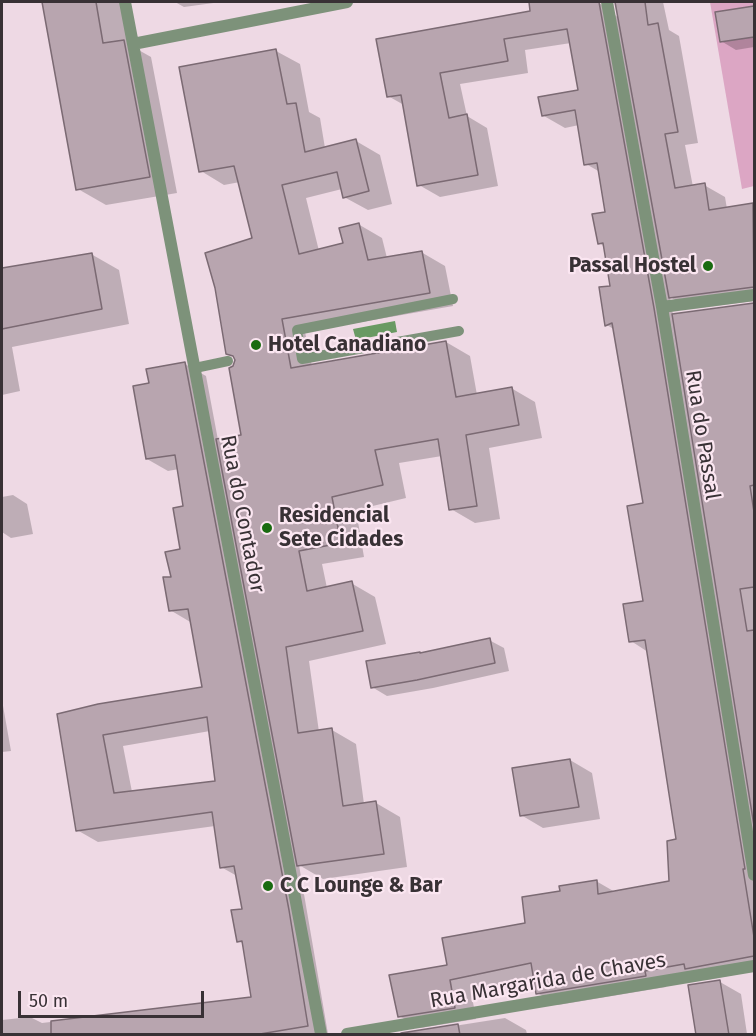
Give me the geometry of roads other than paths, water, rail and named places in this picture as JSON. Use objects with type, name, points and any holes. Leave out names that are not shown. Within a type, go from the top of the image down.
[{"type":"street","name":"Rua do Contador","points":[[125,2],[321,1035]]},
{"type":"street","points":[[134,44],[347,2]]},
{"type":"street","name":"Rua do Passal","points":[[607,2],[662,307],[754,875]]},
{"type":"street","points":[[662,307],[754,296]]},
{"type":"street","name":"Rua Margarida de Chaves","points":[[347,1035],[754,966]]},
{"type":"lane","points":[[453,299],[297,330],[302,359],[459,331]]},
{"type":"lane","points":[[288,350],[300,347]]},
{"type":"lane","points":[[195,368],[228,361]]},
{"type":"place","name":"Passal Hostel","points":[[708,266]]},
{"type":"place","name":"Hotel Canadiano","points":[[256,345]]},
{"type":"place","name":"Residencial Sete Cidades","points":[[267,528]]},
{"type":"place","name":"C C Lounge & Bar","points":[[268,886]]}]
